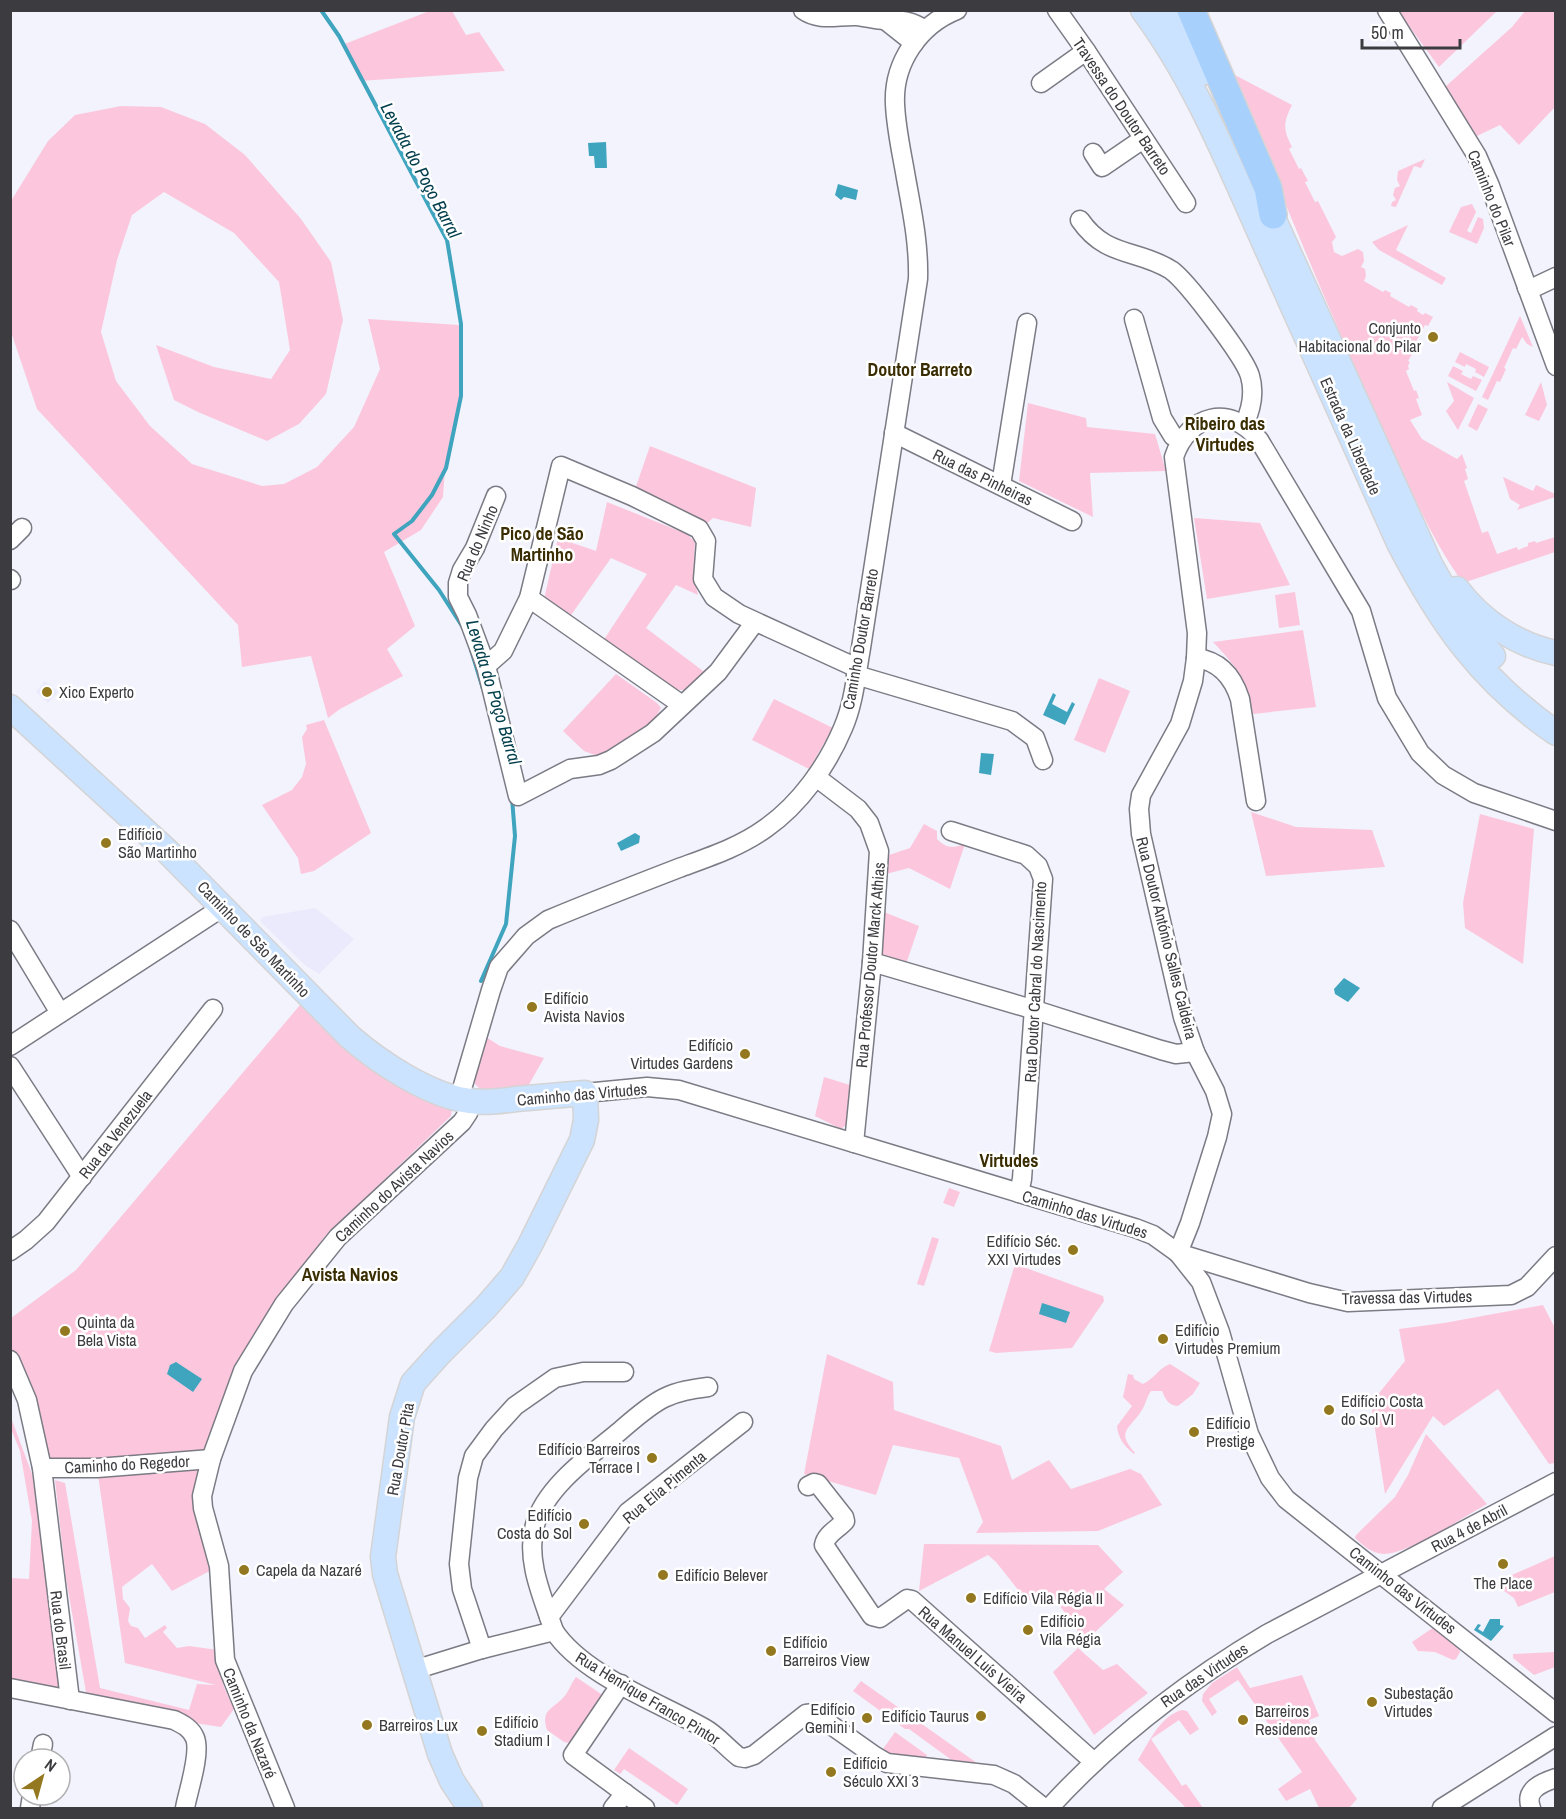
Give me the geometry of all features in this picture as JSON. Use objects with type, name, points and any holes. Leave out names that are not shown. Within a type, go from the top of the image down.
[{"type":"highway","points":[[1191,10],[1268,188],[1273,215]]},
{"type":"main road","name":"Estrada da Liberdade","points":[[1143,10],[1157,28],[1185,75],[1222,149],[1399,543],[1424,591],[1458,641],[1490,677],[1528,713],[1556,733]]},
{"type":"main road","name":"Estrada da Liberdade","points":[[1165,10],[1209,88],[1273,215],[1431,564],[1458,612],[1478,639],[1506,671],[1556,714]]},
{"type":"main road","points":[[1415,531],[1466,601],[1481,615],[1522,643],[1556,653]]},
{"type":"main road","name":"Caminho de São Martinho","points":[[10,708],[123,809],[362,1047],[398,1071],[425,1085],[465,1100]]},
{"type":"main road","name":"Caminho das Virtudes","points":[[465,1100],[493,1102],[585,1093]]},
{"type":"main road","name":"Rua Doutor Pita","points":[[470,1809],[445,1767],[387,1582],[383,1557],[402,1417],[413,1383],[512,1277],[582,1140],[586,1120],[585,1093]]},
{"type":"street","points":[[803,10],[820,18],[857,16],[915,23],[920,37],[937,21],[957,10]]},
{"type":"street","name":"Travessa do Doutor Barreto","points":[[1057,10],[1186,203]]},
{"type":"street","name":"Caminho do Pilar","points":[[1387,10],[1477,156],[1556,366]]},
{"type":"street","name":"Caminho Doutor Barreto","points":[[465,1100],[496,976],[506,957],[526,936],[548,920],[740,844],[766,829],[784,814],[816,777],[834,748],[844,726],[857,671],[915,302],[918,262],[915,232],[895,104],[898,76],[920,37]]},
{"type":"street","points":[[1041,83],[1086,51]]},
{"type":"street","points":[[1092,153],[1102,167],[1143,139]]},
{"type":"street","points":[[1080,220],[1090,233],[1106,245],[1158,264],[1170,270],[1184,282],[1240,356],[1250,374],[1252,400],[1244,425]]},
{"type":"street","points":[[1527,288],[1556,277]]},
{"type":"street","points":[[1134,319],[1162,418],[1173,436],[1180,440],[1198,423],[1207,419],[1220,418],[1244,425],[1259,440],[1354,597],[1361,611],[1387,698],[1420,753],[1443,775],[1474,793],[1556,821]]},
{"type":"street","points":[[1001,485],[1027,323]]},
{"type":"street","name":"Rua das Pinheiras","points":[[894,433],[1072,521]]},
{"type":"street","name":"Rua Doutor António Salles Caldeira","points":[[1178,1253],[1190,1223],[1222,1120],[1221,1107],[1195,1052],[1183,1017],[1141,834],[1139,809],[1143,791],[1180,724],[1193,681],[1196,658],[1197,633],[1174,457],[1180,440]]},
{"type":"street","points":[[486,666],[503,651],[529,598],[561,466],[632,496],[699,529],[706,541],[703,579],[720,602],[755,622],[857,671],[1012,721],[1035,738],[1043,760]]},
{"type":"street","name":"Rua do Ninho","points":[[496,496],[475,548],[462,570],[458,583],[458,597],[486,666],[518,796],[570,769],[599,765],[612,760],[653,733],[682,705]]},
{"type":"street","points":[[529,598],[682,705],[725,664],[755,622]]},
{"type":"street","points":[[1196,658],[1214,663],[1231,677],[1236,685],[1256,801]]},
{"type":"street","name":"Rua Professor Doutor Marck Athias","points":[[816,777],[858,809],[869,823],[879,851],[872,962],[854,1143]]},
{"type":"street","name":"Rua Doutor Cabral do Nascimento","points":[[951,831],[1026,855],[1038,866],[1043,879],[1035,1010],[1019,1193]]},
{"type":"street","points":[[10,1046],[223,907]]},
{"type":"street","points":[[10,930],[60,1013]]},
{"type":"street","points":[[872,962],[1161,1050],[1176,1054],[1195,1052]]},
{"type":"street","name":"Rua da Venezuela","points":[[10,1251],[27,1240],[46,1222],[213,1009]]},
{"type":"street","points":[[10,1066],[82,1177]]},
{"type":"street","name":"Caminho das Virtudes","points":[[585,1093],[646,1087],[668,1088],[1152,1235],[1178,1253],[1201,1282],[1220,1332],[1249,1434],[1270,1478],[1286,1499],[1556,1713]]},
{"type":"street","name":"Caminho do Avista Navios","points":[[211,1459],[243,1371],[284,1304],[338,1237],[462,1122],[468,1113],[465,1100]]},
{"type":"street","name":"Travessa das Virtudes","points":[[1178,1253],[1309,1293],[1348,1302],[1511,1295],[1527,1287],[1556,1256]]},
{"type":"street","name":"Rua do Brasil","points":[[10,1360],[27,1400],[42,1468],[70,1700]]},
{"type":"street","points":[[482,1649],[462,1589],[459,1564],[467,1487],[474,1456],[515,1406],[555,1378],[584,1372],[624,1372]]},
{"type":"street","name":"Rua Henrique Franco Pintor","points":[[708,1387],[676,1392],[648,1408],[577,1467],[542,1506],[535,1524],[531,1545],[533,1567],[552,1624],[569,1650],[590,1667],[710,1732],[739,1757],[745,1758],[753,1755],[806,1714],[814,1713],[887,1763],[994,1775],[1014,1784],[1044,1809]]},
{"type":"street","name":"Rua Elia Pimenta","points":[[552,1624],[628,1512],[743,1422]]},
{"type":"street","name":"Caminho do Regedor","points":[[42,1468],[97,1468],[211,1459]]},
{"type":"street","name":"Caminho da Nazaré","points":[[211,1459],[202,1496],[203,1508],[219,1566],[225,1660],[285,1809]]},
{"type":"street","name":"Rua 4 de Abril","points":[[1383,1574],[1556,1482]]},
{"type":"street","name":"Rua Manuel Luís Vieira","points":[[808,1486],[818,1484],[846,1521],[829,1535],[824,1545],[872,1616],[878,1619],[907,1599],[912,1599],[1094,1762]]},
{"type":"street","name":"Rua das Virtudes","points":[[1049,1809],[1094,1762],[1165,1701],[1224,1659],[1383,1574]]},
{"type":"street","points":[[414,1670],[552,1624]]},
{"type":"street","points":[[621,1684],[573,1755],[645,1809]]},
{"type":"street","points":[[10,1688],[174,1720],[183,1724],[195,1739],[196,1751],[185,1809]]},
{"type":"street","points":[[1442,1809],[1556,1736]]},
{"type":"street","points":[[1531,1809],[1530,1798],[1533,1789],[1538,1784],[1556,1778]]},
{"type":"street","points":[[613,1809],[625,1793]]},
{"type":"shaded area","points":[[432,10],[452,11],[466,35],[479,32],[505,71],[360,81],[342,45]]},
{"type":"shaded area","points":[[1398,11],[1497,11],[1439,67]]},
{"type":"shaded area","points":[[1525,11],[1555,11],[1555,107],[1519,145],[1500,125],[1477,136],[1445,87],[1512,27]]},
{"type":"shaded area","points":[[1233,74],[1292,105],[1285,126],[1292,147],[1289,149],[1308,181],[1305,182],[1315,202],[1318,201],[1336,237],[1332,242],[1334,252],[1342,256],[1358,249],[1363,252],[1364,261],[1361,267],[1365,269],[1364,281],[1383,292],[1385,290],[1391,293],[1390,296],[1409,307],[1411,305],[1418,309],[1417,311],[1423,315],[1425,313],[1433,317],[1428,326],[1425,325],[1408,361],[1410,362],[1409,369],[1406,371],[1419,398],[1416,399],[1422,415],[1410,420],[1422,439],[1457,459],[1462,454],[1468,479],[1464,481],[1482,533],[1488,531],[1497,554],[1517,547],[1518,550],[1528,546],[1528,543],[1555,537],[1555,552],[1463,583],[1419,508],[1363,385]]},
{"type":"shaded area","points":[[121,106],[161,107],[205,124],[245,155],[301,219],[331,262],[343,320],[326,394],[299,424],[267,441],[198,412],[174,400],[156,345],[214,367],[271,379],[290,350],[279,282],[234,233],[164,192],[132,215],[117,260],[101,332],[116,381],[150,426],[192,464],[262,486],[284,484],[317,467],[354,427],[380,369],[368,319],[459,325],[460,395],[445,468],[443,497],[421,530],[384,552],[415,626],[387,649],[403,676],[340,709],[328,718],[311,656],[242,667],[238,625],[37,409],[11,332],[11,201],[48,141],[75,115]]},
{"type":"shaded area","points":[[1425,159],[1421,168],[1414,166],[1396,207],[1391,206],[1396,200],[1393,195],[1395,188],[1400,186],[1397,180],[1398,171]]},
{"type":"shaded area","points":[[1472,204],[1476,212],[1467,231],[1471,233],[1478,217],[1483,219],[1484,228],[1477,244],[1449,232],[1461,207]]},
{"type":"shaded area","points":[[1408,225],[1396,250],[1446,278],[1442,285],[1379,250],[1372,242]]},
{"type":"shaded area","points":[[1520,316],[1533,347],[1527,344],[1522,337],[1516,349],[1513,348],[1500,382],[1497,381],[1488,400],[1482,397]]},
{"type":"shaded area","points":[[1460,352],[1489,367],[1484,377],[1475,372],[1476,369],[1455,362]]},
{"type":"shaded area","points":[[1453,366],[1463,371],[1461,374],[1471,379],[1473,376],[1482,380],[1476,391],[1448,376]]},
{"type":"shaded area","points":[[1447,382],[1474,398],[1458,430],[1446,411],[1454,401]]},
{"type":"shaded area","points":[[1541,382],[1547,405],[1539,421],[1525,415]]},
{"type":"shaded area","points":[[1028,403],[1086,418],[1087,427],[1155,434],[1166,471],[1090,473],[1093,517],[1019,481]]},
{"type":"shaded area","points":[[1478,404],[1488,409],[1477,431],[1468,426]]},
{"type":"shaded area","points":[[650,446],[756,488],[751,527],[713,518],[706,524],[634,492]]},
{"type":"shaded area","points":[[1503,477],[1533,491],[1536,485],[1555,494],[1555,497],[1517,510],[1520,505],[1510,499]]},
{"type":"shaded area","points":[[607,502],[687,534],[695,542],[693,575],[698,595],[676,585],[646,628],[707,674],[690,688],[683,690],[667,685],[603,641],[647,574],[611,558],[569,618],[544,599],[558,538],[596,551]]},
{"type":"shaded area","points":[[1194,518],[1260,523],[1290,585],[1207,599]]},
{"type":"shaded area","points":[[1295,592],[1300,625],[1279,628],[1275,595]]},
{"type":"shaded area","points":[[1303,630],[1316,707],[1253,714],[1240,675],[1213,642]]},
{"type":"shaded area","points":[[616,674],[661,708],[654,720],[600,757],[584,751],[563,731]]},
{"type":"shaded area","points":[[1099,678],[1130,691],[1105,753],[1074,740]]},
{"type":"shaded area","name":"Xico Experto","points":[[45,681],[58,692],[48,703],[36,692]]},
{"type":"shaded area","points":[[774,699],[833,728],[809,769],[752,740]]},
{"type":"shaded area","points":[[324,720],[371,833],[314,871],[301,874],[298,858],[262,805],[292,790],[302,777],[306,764],[302,737],[307,729],[306,725]]},
{"type":"shaded area","points":[[1251,812],[1296,827],[1372,830],[1385,867],[1266,876]]},
{"type":"shaded area","points":[[1480,814],[1534,829],[1523,964],[1465,928],[1463,903]]},
{"type":"shaded area","points":[[924,824],[937,831],[937,839],[944,845],[954,847],[965,844],[950,889],[909,868],[886,874],[886,856],[910,848]]},
{"type":"shaded area","points":[[315,908],[354,939],[319,974],[306,966],[260,921],[263,917]]},
{"type":"shaded area","points":[[884,912],[919,926],[906,964],[881,954]]},
{"type":"shaded area","points":[[300,1005],[341,1043],[452,1109],[451,1116],[324,1237],[238,1361],[204,1485],[219,1566],[172,1591],[152,1564],[122,1587],[123,1599],[130,1608],[128,1621],[131,1626],[138,1628],[145,1638],[165,1625],[167,1628],[163,1632],[177,1648],[189,1646],[218,1650],[224,1687],[234,1709],[221,1727],[174,1720],[86,1692],[66,1579],[55,1480],[65,1483],[100,1688],[189,1710],[197,1684],[216,1685],[125,1663],[97,1468],[58,1463],[48,1459],[11,1358],[11,1318],[76,1270]]},
{"type":"shaded area","points":[[486,1037],[500,1046],[544,1058],[527,1088],[481,1090],[475,1084],[474,1078]]},
{"type":"shaded area","points":[[824,1077],[853,1086],[851,1121],[841,1129],[815,1116]]},
{"type":"shaded area","points":[[949,1188],[960,1192],[954,1207],[943,1203]]},
{"type":"shaded area","points":[[932,1237],[939,1239],[924,1286],[917,1284]]},
{"type":"shaded area","points":[[1015,1264],[1103,1296],[1104,1301],[1072,1348],[996,1353],[989,1351]]},
{"type":"shaded area","points":[[1543,1305],[1555,1328],[1555,1463],[1549,1464],[1498,1389],[1444,1426],[1433,1416],[1385,1494],[1371,1403],[1405,1361],[1399,1329]]},
{"type":"shaded area","points":[[827,1354],[893,1382],[894,1410],[1001,1446],[1012,1480],[1049,1460],[1071,1489],[1130,1469],[1141,1474],[1162,1505],[1098,1531],[976,1533],[983,1522],[959,1458],[893,1445],[876,1495],[804,1474]]},
{"type":"shaded area","points":[[1170,1364],[1200,1383],[1193,1394],[1178,1406],[1168,1402],[1162,1391],[1151,1391],[1142,1411],[1126,1432],[1126,1440],[1134,1454],[1122,1442],[1117,1426],[1132,1406],[1123,1397],[1128,1374],[1133,1375],[1134,1379],[1143,1384]]},
{"type":"shaded area","points":[[10,1415],[32,1474],[48,1582],[70,1700],[11,1686],[11,1578],[29,1579],[32,1521],[20,1451],[11,1429]]},
{"type":"shaded area","points":[[1426,1434],[1487,1504],[1406,1548],[1383,1554],[1371,1551],[1355,1538],[1356,1535],[1395,1497],[1408,1475]]},
{"type":"shaded area","points":[[924,1544],[1098,1545],[1123,1572],[1104,1589],[1124,1605],[1078,1648],[1072,1638],[1078,1631],[1050,1592],[1027,1601],[988,1555],[919,1591]]},
{"type":"shaded area","points":[[1555,1556],[1555,1592],[1518,1607],[1514,1598],[1497,1586],[1505,1578]]},
{"type":"shaded area","points":[[1434,1627],[1459,1648],[1460,1652],[1456,1659],[1453,1660],[1435,1652],[1418,1651],[1412,1642]]},
{"type":"shaded area","points":[[1078,1648],[1103,1670],[1117,1664],[1148,1693],[1094,1735],[1053,1672]]},
{"type":"shaded area","points":[[1555,1652],[1555,1667],[1534,1675],[1513,1658],[1513,1654]]},
{"type":"shaded area","points":[[1237,1667],[1250,1688],[1302,1675],[1319,1716],[1309,1720],[1315,1740],[1357,1799],[1349,1808],[1319,1808],[1310,1789],[1286,1801],[1278,1789],[1302,1772],[1238,1680],[1209,1699],[1217,1712],[1212,1716],[1202,1701],[1203,1694],[1212,1683]]},
{"type":"shaded area","points":[[576,1677],[607,1698],[570,1743],[564,1742],[547,1730],[545,1718],[548,1711],[565,1696]]},
{"type":"shaded area","points":[[861,1681],[977,1763],[953,1761],[909,1729],[905,1729],[853,1691]]},
{"type":"shaded area","points":[[1187,1711],[1199,1729],[1190,1735],[1179,1720],[1151,1739],[1182,1786],[1186,1784],[1203,1808],[1186,1808],[1138,1760],[1151,1738],[1161,1724],[1174,1713]]},
{"type":"shaded area","points":[[895,1732],[927,1755],[926,1758],[885,1753],[883,1749]]},
{"type":"shaded area","points":[[629,1748],[688,1789],[677,1805],[624,1769],[620,1774],[614,1770]]},
{"type":"water","points":[[606,142],[607,168],[595,168],[594,156],[589,156],[588,143]]},
{"type":"water","points":[[838,184],[858,190],[856,200],[844,197],[841,200],[835,195]]},
{"type":"water","points":[[1053,693],[1056,695],[1052,704],[1067,712],[1072,702],[1075,704],[1065,725],[1043,715]]},
{"type":"water","points":[[981,753],[994,754],[991,775],[979,773]]},
{"type":"water","points":[[635,833],[640,836],[639,843],[621,851],[617,843]]},
{"type":"water","points":[[1344,978],[1360,988],[1348,1002],[1335,994],[1334,989]]},
{"type":"water","points":[[1042,1303],[1070,1312],[1066,1323],[1039,1314]]},
{"type":"water","points":[[176,1362],[202,1379],[193,1392],[167,1374],[170,1365]]},
{"type":"water","points":[[1490,1619],[1500,1619],[1500,1625],[1504,1626],[1491,1641],[1474,1630],[1478,1624],[1481,1625],[1478,1629],[1483,1632]]},
{"type":"waterway","name":"Levada do Poço Barral","points":[[321,10],[339,36],[447,240],[461,324],[461,396],[446,468],[432,495],[412,521],[394,534],[439,590],[462,626]]},
{"type":"waterway","name":"Levada do Poço Barral","points":[[471,650],[483,689]]},
{"type":"waterway","name":"Levada do Poço Barral","points":[[481,981],[506,924],[515,836],[512,798]]},
{"type":"place","name":"Conjunto Habitacional do Pilar","points":[[1433,337]]},
{"type":"place","name":"Xico Experto","points":[[47,692]]},
{"type":"place","name":"Edifício São Martinho","points":[[106,843]]},
{"type":"place","name":"Edifício Avista Navios","points":[[532,1007]]},
{"type":"place","name":"Edifício Virtudes Gardens","points":[[745,1054]]},
{"type":"place","name":"Edifício Séc. XXI Virtudes","points":[[1073,1250]]},
{"type":"place","name":"Quinta da Bela Vista","points":[[65,1331]]},
{"type":"place","name":"Edifício Virtudes Premium","points":[[1163,1339]]},
{"type":"place","name":"Edifício Costa do Sol VI","points":[[1329,1410]]},
{"type":"place","name":"Edifício Prestige","points":[[1194,1432]]},
{"type":"place","name":"Edifício Barreiros Terrace I","points":[[652,1458]]},
{"type":"place","name":"Edifício Costa do Sol","points":[[584,1524]]},
{"type":"place","name":"The Place","points":[[1503,1564]]},
{"type":"place","name":"Capela da Nazaré","points":[[244,1570]]},
{"type":"place","name":"Edifício Belever","points":[[663,1575]]},
{"type":"place","name":"Edifício Vila Régia II","points":[[971,1598]]},
{"type":"place","name":"Edifício Vila Régia","points":[[1028,1630]]},
{"type":"place","name":"Edifício Barreiros View","points":[[771,1651]]},
{"type":"place","name":"Subestação Virtudes","points":[[1372,1702]]},
{"type":"place","name":"Edifício Taurus","points":[[981,1716]]},
{"type":"place","name":"Edifício Gemini I","points":[[867,1718]]},
{"type":"place","name":"Barreiros Residence","points":[[1243,1720]]},
{"type":"place","name":"Barreiros Lux","points":[[367,1725]]},
{"type":"place","name":"Edifício Stadium I","points":[[482,1731]]},
{"type":"place","name":"Edifício Século XXI 3","points":[[831,1772]]},
{"type":"district","name":"Doutor Barreto","points":[[920,369]]},
{"type":"district","name":"Ribeiro das Virtudes","points":[[1225,433]]},
{"type":"district","name":"Pico de São Martinho","points":[[542,543]]},
{"type":"district","name":"Virtudes","points":[[1009,1160]]},
{"type":"district","name":"Avista Navios","points":[[350,1274]]}]
